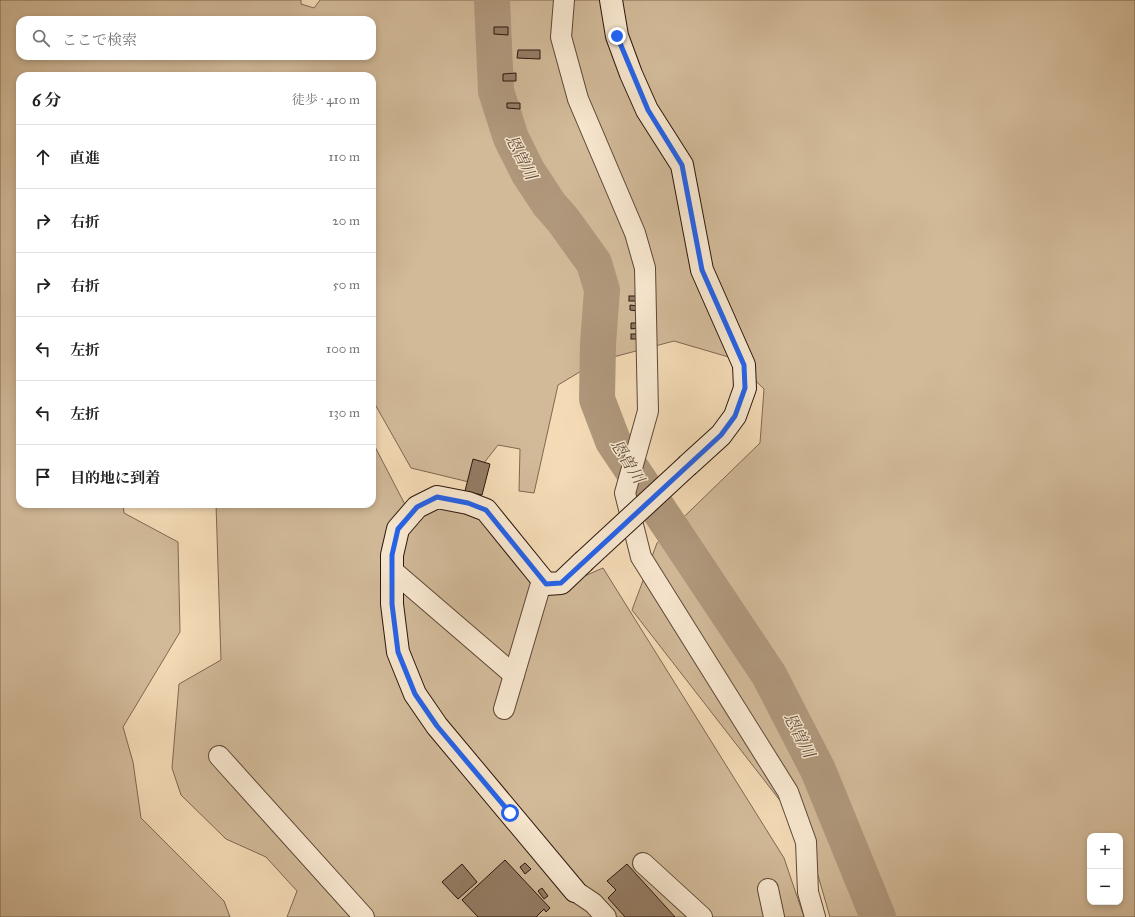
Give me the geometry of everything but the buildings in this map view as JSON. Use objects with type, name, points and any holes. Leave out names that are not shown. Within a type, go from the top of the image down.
[{"type":"street","points":[[564,0],[561,37],[578,99],[635,233],[645,268],[648,411],[638,452],[625,493],[641,557],[788,792],[806,842],[808,892],[815,917]]},
{"type":"street","points":[[606,917],[593,903],[575,892],[437,726],[415,694],[398,652],[392,604],[392,555],[398,529],[417,507],[437,497],[468,503],[486,510],[546,584],[561,583],[721,435],[735,416],[745,388],[744,365],[702,270],[682,165],[648,110],[631,74],[617,36],[612,0]]},
{"type":"street","points":[[392,570],[514,675]]},
{"type":"street","points":[[504,709],[542,580]]},
{"type":"street","points":[[219,756],[364,917]]},
{"type":"street","points":[[643,863],[702,917]]},
{"type":"street","points":[[768,889],[774,917]]},
{"type":"shaded area","points":[[0,0],[301,0],[301,4],[314,8],[320,0],[1135,0],[1135,917],[830,917],[806,834],[632,610],[657,543],[760,443],[764,389],[732,358],[674,341],[598,361],[558,385],[534,493],[519,491],[520,449],[498,445],[469,482],[411,468],[376,406],[376,72],[16,72],[16,508],[123,508],[124,513],[178,542],[180,632],[123,727],[133,762],[141,818],[224,901],[230,917],[0,917]]},
{"type":"shaded area","points":[[376,449],[412,518],[441,503],[477,509],[559,587],[603,568],[784,858],[804,917],[287,917],[297,891],[266,857],[226,839],[181,795],[172,768],[179,684],[221,660],[216,508],[376,508]]},
{"type":"waterway","name":"恩曽川","points":[[492,0],[496,91],[511,138],[528,172],[549,204],[563,220],[594,263],[602,290],[598,344],[597,399],[613,441],[769,675],[818,770],[878,917]]},
{"type":"route","points":[[510,813],[437,726],[415,694],[398,652],[392,604],[392,555],[398,529],[417,507],[437,497],[468,503],[486,510],[546,584],[561,583],[721,435],[735,416],[745,388],[744,365],[702,270],[682,165],[648,110],[631,74],[617,36]]}]
